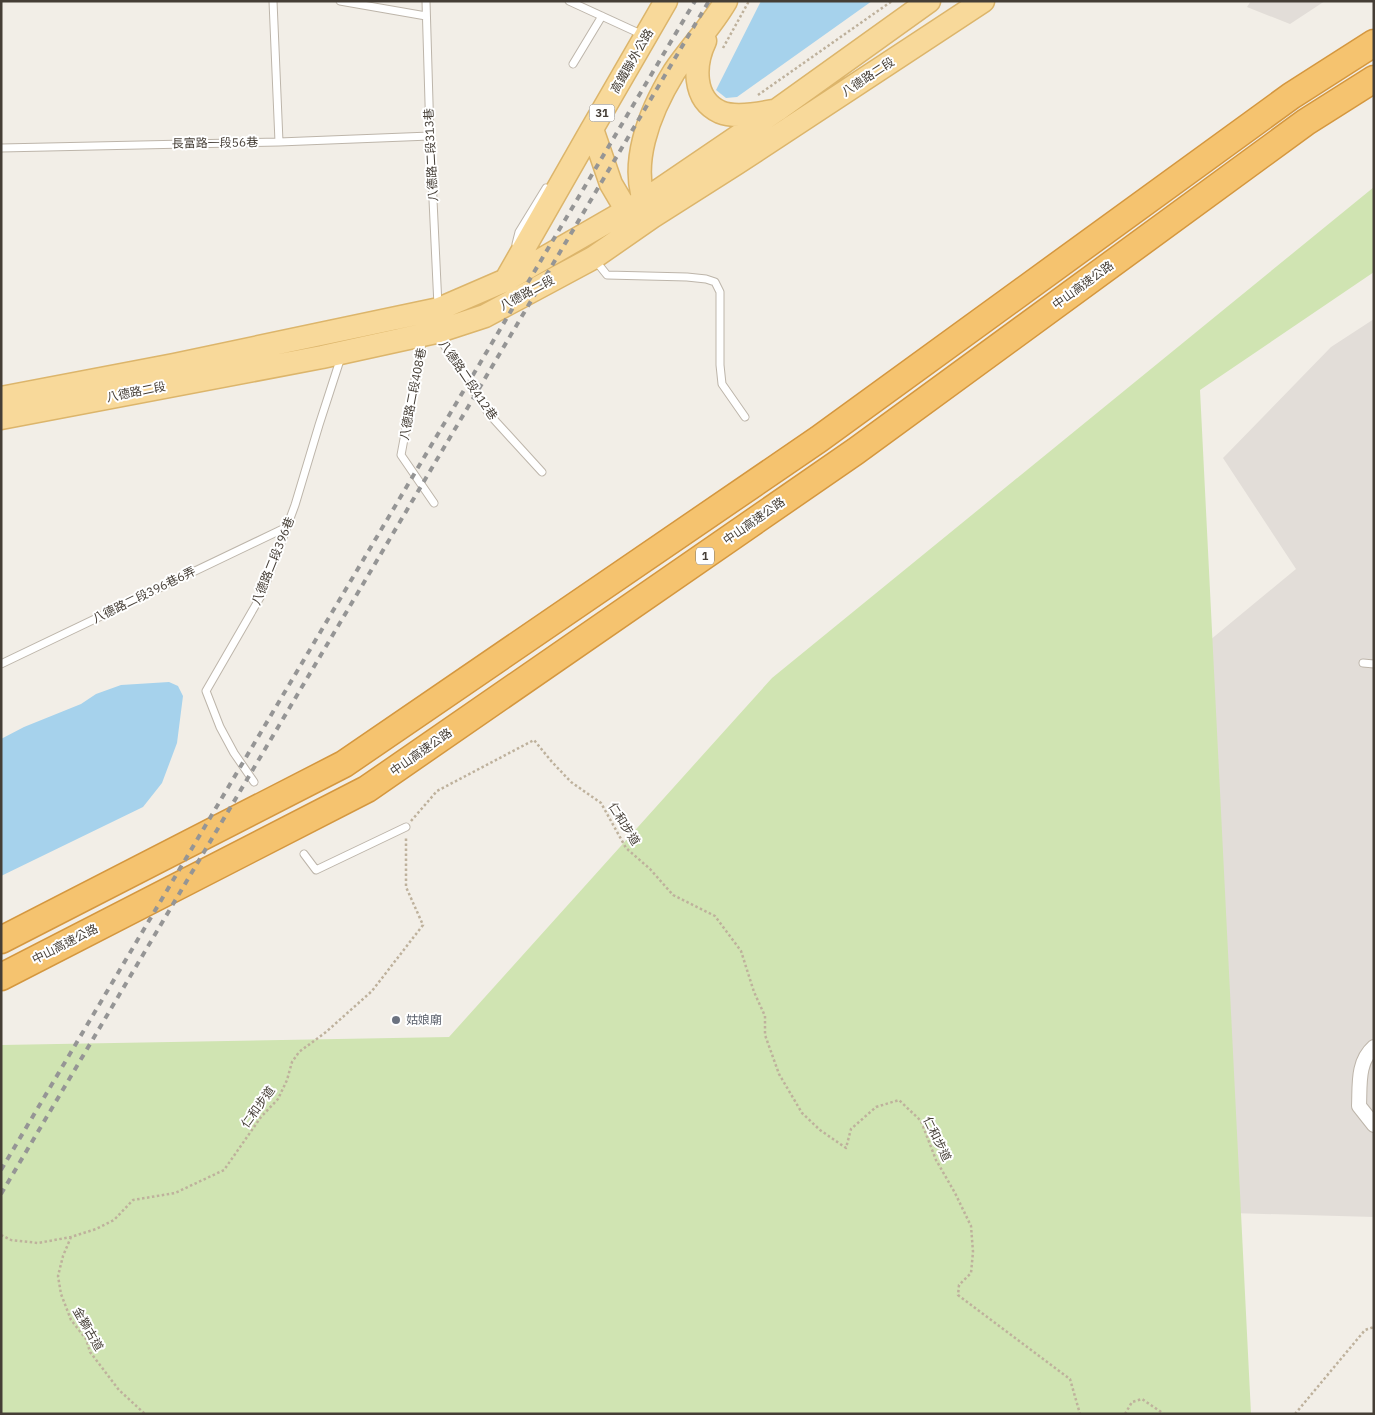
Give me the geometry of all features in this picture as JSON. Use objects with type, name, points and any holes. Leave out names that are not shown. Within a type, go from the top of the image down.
[{"type":"highway","points":[[1,940],[344,764],[819,439],[1291,96],[1374,43]]},
{"type":"highway","name":"中山高速公路","points":[[1,977],[367,789],[856,451],[1306,122],[1374,78]]},
{"type":"main road","name":"高鐵聯外公路","points":[[592,129],[642,35],[666,1]]},
{"type":"main road","name":"八德路二段","points":[[1,398],[343,352],[430,333],[485,316],[593,258],[640,214],[777,110],[929,1]]},
{"type":"main road","name":"八德路二段","points":[[1,418],[439,309],[506,280],[640,214],[737,163],[983,1]]},
{"type":"main road","points":[[723,7],[700,50],[696,68],[699,87],[706,102],[720,112],[738,115],[777,110]]},
{"type":"main road","points":[[640,214],[639,172],[642,145],[654,111],[675,72],[723,7]]},
{"type":"main road","name":"31","points":[[592,129],[611,184],[640,214]]},
{"type":"main road","name":"31","points":[[506,280],[592,129]]},
{"type":"street","points":[[1374,1047],[1370,1050],[1360,1070],[1359,1106],[1374,1125]]},
{"type":"lane","points":[[273,1],[279,142]]},
{"type":"lane","points":[[340,1],[426,16]]},
{"type":"lane","name":"八德路二段313巷","points":[[426,1],[430,136],[439,309]]},
{"type":"lane","points":[[569,1],[642,35],[619,67]]},
{"type":"lane","points":[[573,64],[602,16]]},
{"type":"lane","name":"長富路一段56巷","points":[[1,148],[279,142],[430,136]]},
{"type":"lane","points":[[506,280],[519,232],[549,182]]},
{"type":"lane","points":[[593,258],[607,275],[688,277],[715,282],[720,292],[720,365],[722,384],[745,417]]},
{"type":"lane","name":"八德路二段412巷","points":[[430,333],[489,414],[542,472]]},
{"type":"lane","name":"八德路二段408巷","points":[[430,333],[401,455],[434,503]]},
{"type":"lane","name":"八德路二段396巷","points":[[254,782],[234,753],[220,727],[206,691],[262,594],[295,504],[318,425],[343,352]]},
{"type":"lane","name":"八德路二段396巷6弄","points":[[1,664],[287,526]]},
{"type":"lane","points":[[1363,663],[1374,664]]},
{"type":"lane","points":[[304,854],[316,870],[406,827]]},
{"type":"path","points":[[720,53],[748,1]]},
{"type":"path","points":[[757,96],[892,1]]},
{"type":"path","name":"仁和步道","points":[[1,1235],[11,1240],[38,1242],[71,1237],[96,1229],[114,1220],[134,1200],[175,1193],[224,1170],[261,1117],[278,1099],[287,1080],[292,1062],[299,1052],[326,1032],[372,992],[422,924],[406,887],[406,827],[437,790],[534,740],[570,782],[601,803],[626,848],[650,869],[673,895],[715,916],[741,951],[754,992],[765,1016],[765,1035],[779,1074],[802,1113],[820,1130],[846,1148],[851,1129],[876,1107],[899,1100],[921,1121],[936,1160],[971,1226],[973,1252],[971,1273],[958,1285],[958,1295],[1070,1379],[1080,1414]]},
{"type":"path","name":"金獅古道","points":[[71,1237],[63,1256],[58,1276],[61,1294],[71,1320],[86,1339],[90,1352],[119,1390],[145,1414]]},
{"type":"path","points":[[1294,1414],[1365,1330],[1374,1326]]},
{"type":"path","points":[[1125,1414],[1132,1402],[1142,1399],[1164,1414]]},
{"type":"shaded area","points":[[1251,1],[1325,1],[1290,24],[1247,7]]},
{"type":"shaded area","points":[[1374,319],[1374,1217],[1231,1213],[1140,698],[1296,569],[1223,458],[1331,347]]},
{"type":"green space","points":[[1374,187],[1374,272],[1200,390],[1251,1414],[1,1414],[1,1045],[449,1037],[772,678]]},
{"type":"water","points":[[761,1],[872,1],[737,97],[726,98],[716,90]]},
{"type":"water","points":[[169,682],[178,686],[183,696],[177,743],[162,783],[143,807],[1,876],[1,739],[24,727],[81,704],[96,694],[121,685]]},
{"type":"railway","points":[[1,1170],[695,1]]},
{"type":"railway","points":[[1,1194],[709,1]]},
{"type":"place","name":"姑娘廟","points":[[396,1020]]}]
